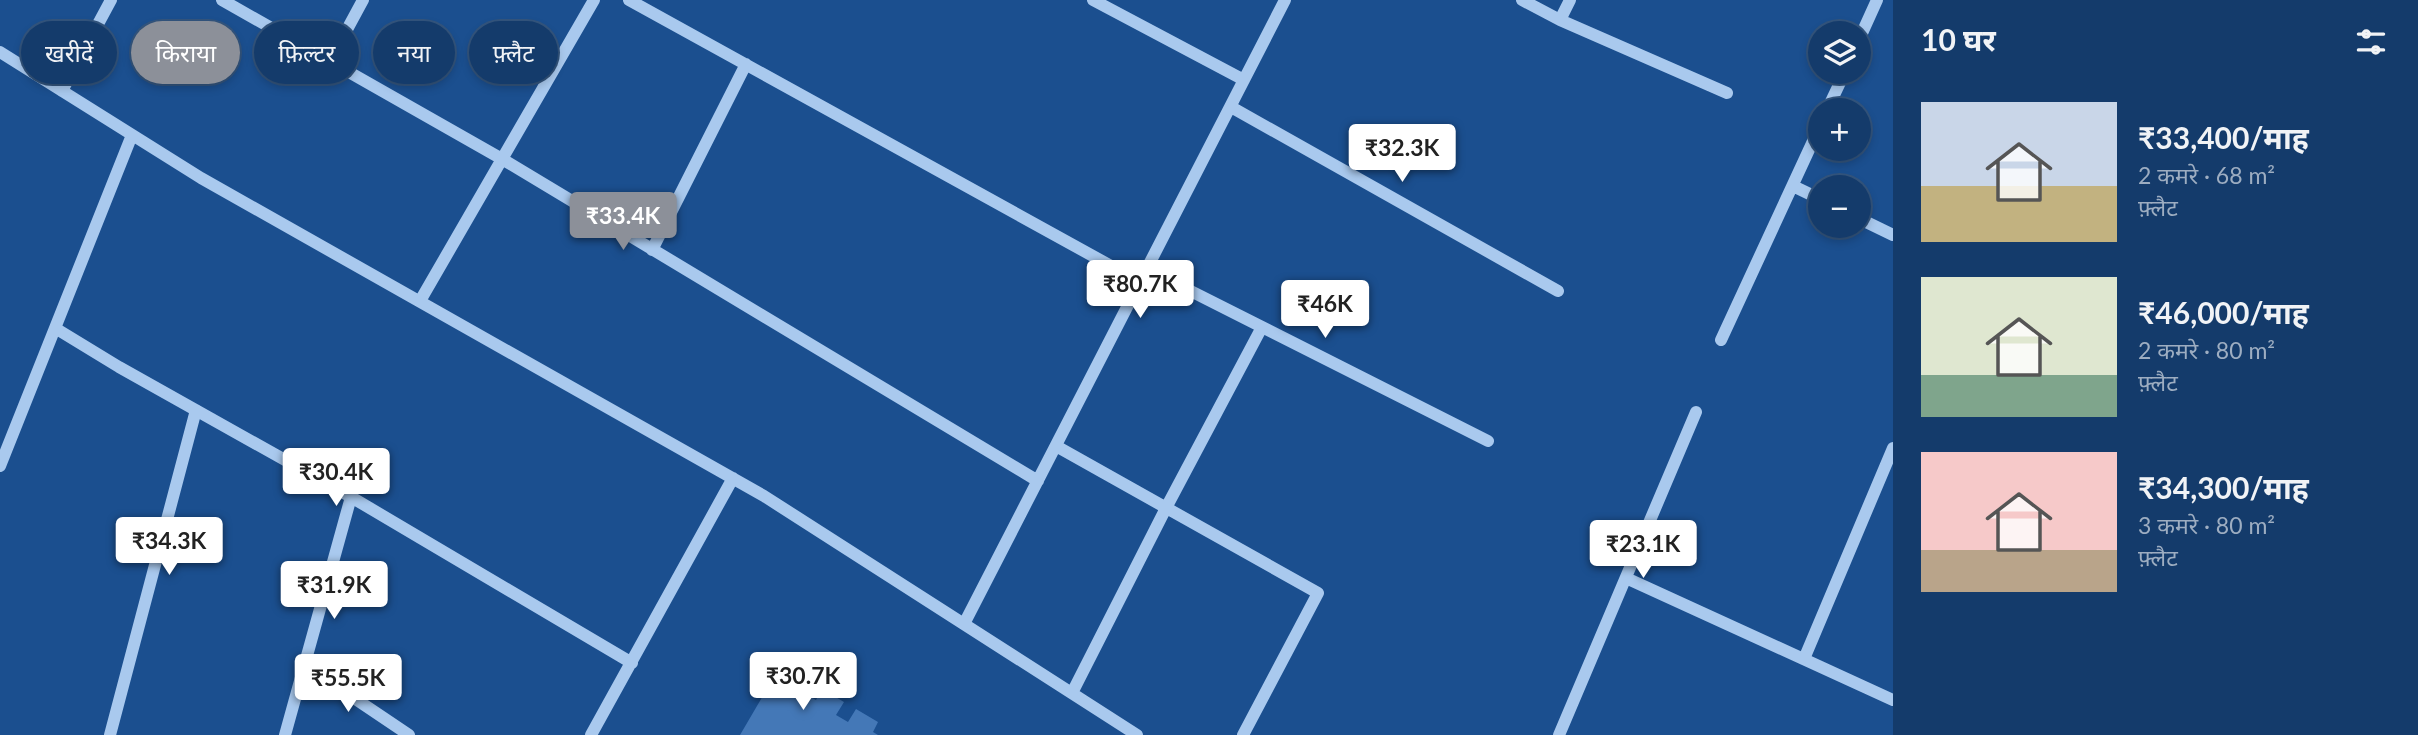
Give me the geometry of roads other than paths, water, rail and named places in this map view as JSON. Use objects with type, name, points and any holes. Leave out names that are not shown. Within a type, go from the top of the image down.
[{"type":"street","points":[[62,91],[111,0]]},
{"type":"street","points":[[222,0],[259,21]]},
{"type":"street","points":[[352,21],[363,0]]},
{"type":"street","points":[[420,301],[594,0]]},
{"type":"street","points":[[629,0],[1140,282]]},
{"type":"street","points":[[1093,0],[1244,80]]},
{"type":"street","points":[[964,624],[1285,0]]},
{"type":"street","points":[[1522,0],[1560,20],[1727,93]]},
{"type":"street","points":[[1560,20],[1570,0]]},
{"type":"street","points":[[1868,21],[1877,0]]},
{"type":"street","points":[[0,52],[201,178],[764,496],[1137,735]]},
{"type":"street","points":[[652,250],[746,64]]},
{"type":"street","points":[[359,78],[502,159],[1038,481]]},
{"type":"street","points":[[1231,107],[1558,291]]},
{"type":"street","points":[[0,466],[132,135]]},
{"type":"street","points":[[1721,340],[1808,153]]},
{"type":"street","points":[[1793,186],[1808,193]]},
{"type":"street","points":[[1871,224],[1893,235]]},
{"type":"street","points":[[1147,269],[1488,441]]},
{"type":"street","points":[[1072,693],[1262,327]]},
{"type":"street","points":[[55,328],[632,663]]},
{"type":"street","points":[[110,735],[197,410]]},
{"type":"street","points":[[1559,735],[1696,412]]},
{"type":"street","points":[[1056,446],[1318,593],[1244,735]]},
{"type":"street","points":[[1804,659],[1893,447]]},
{"type":"street","points":[[591,735],[733,478]]},
{"type":"street","points":[[1879,480],[1893,486]]},
{"type":"street","points":[[285,735],[351,498]]},
{"type":"street","points":[[1626,579],[1893,699]]},
{"type":"street","points":[[305,665],[409,735]]}]
